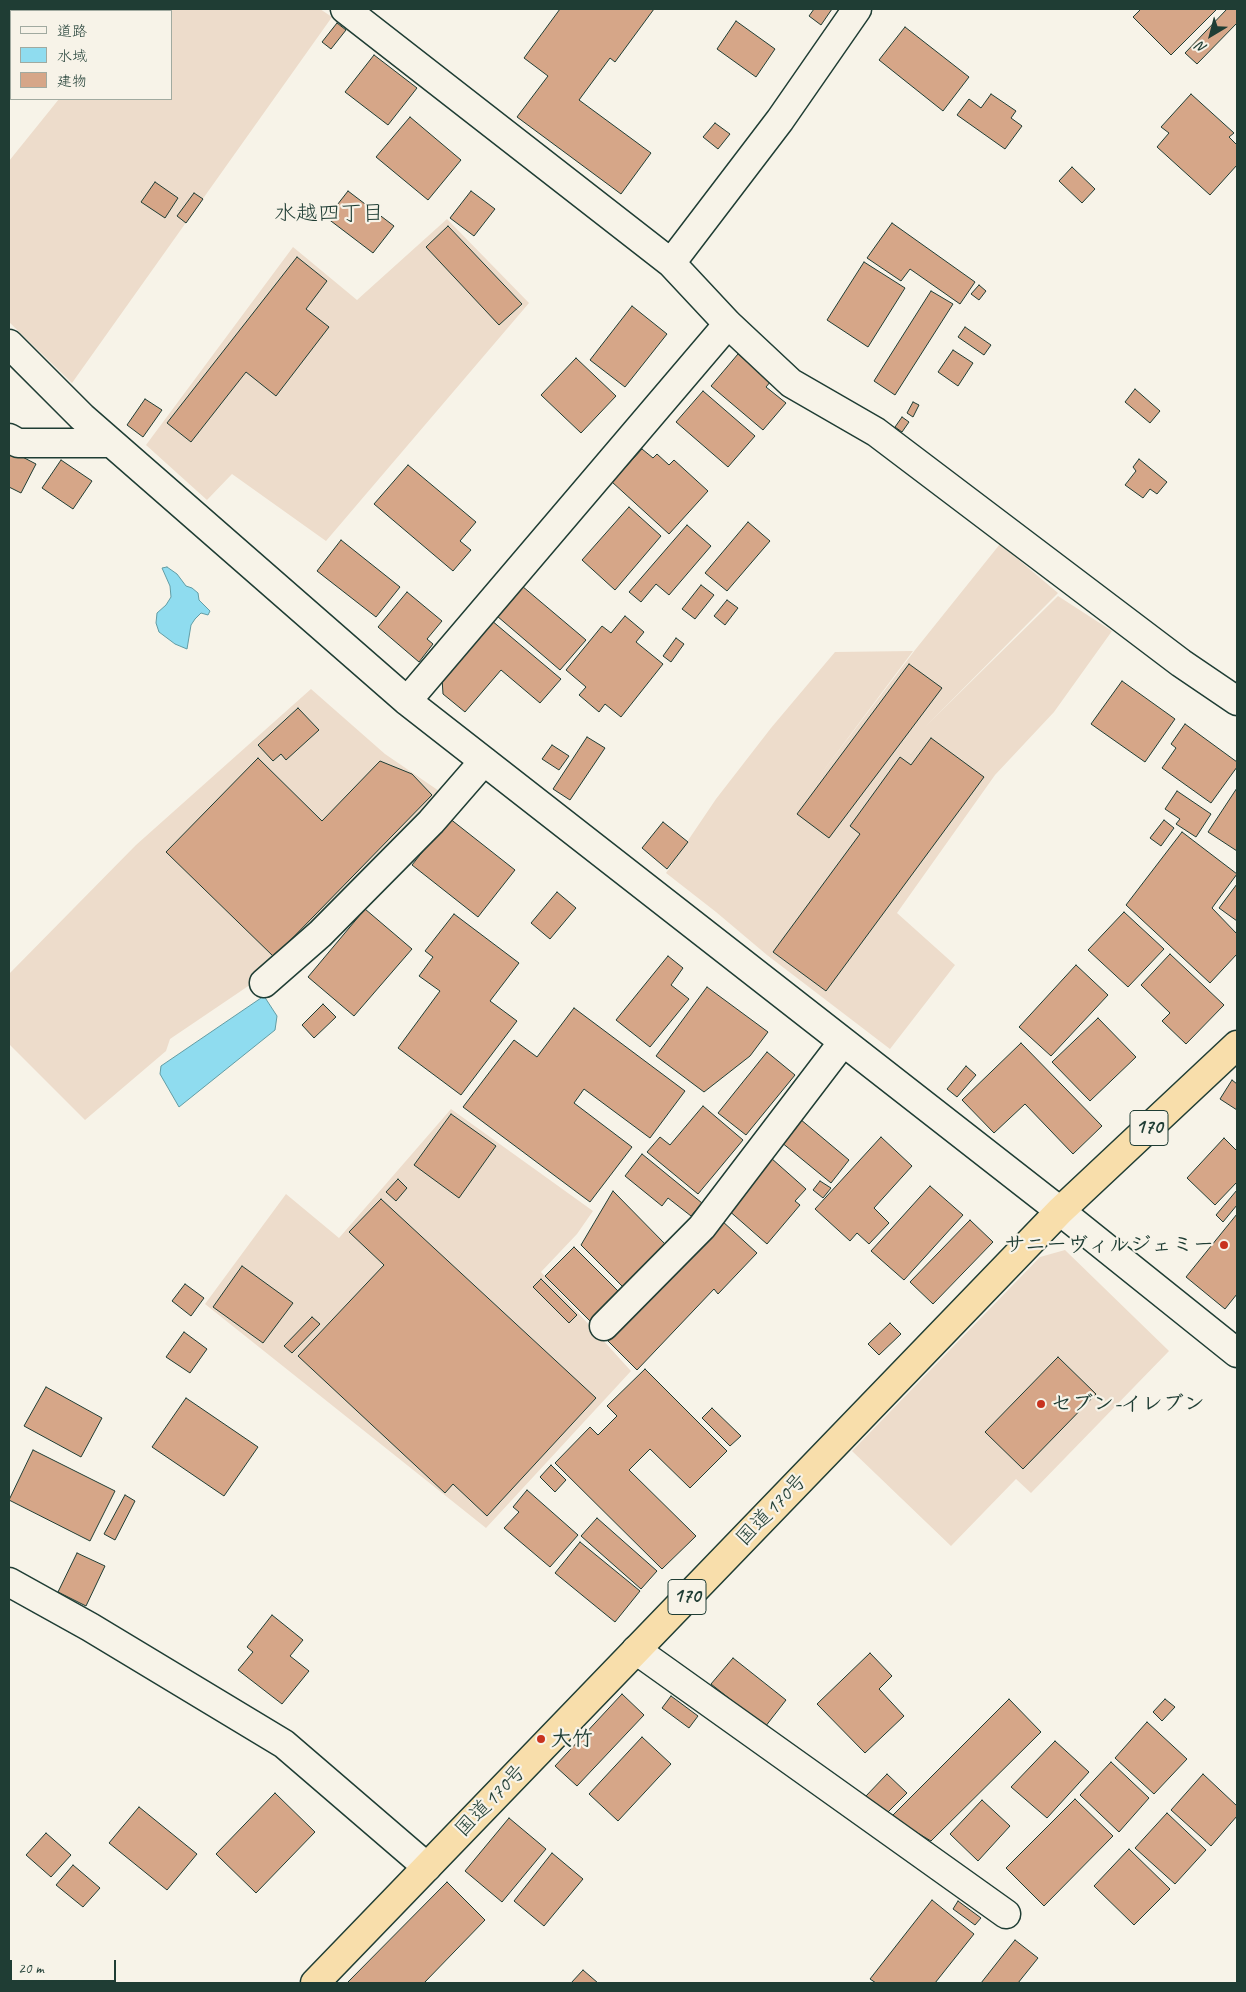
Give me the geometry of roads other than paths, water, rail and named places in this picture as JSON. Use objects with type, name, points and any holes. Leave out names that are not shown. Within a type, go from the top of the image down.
[{"type":"highway","name":"国道170号","points":[[323,1980],[427,1867],[1060,1211],[1237,1045]]},
{"type":"street","points":[[345,9],[671,263],[728,324],[792,383],[876,432],[1180,663],[1237,700]]},
{"type":"street","points":[[671,263],[780,120],[857,9]]},
{"type":"street","points":[[407,701],[728,324]]},
{"type":"street","points":[[9,344],[82,417],[407,701],[1060,1211],[1237,1353]]},
{"type":"street","points":[[9,438],[18,443],[111,443]]},
{"type":"street","points":[[264,983],[320,934],[431,822],[484,761]]},
{"type":"street","points":[[604,1326],[702,1227],[843,1042]]},
{"type":"street","points":[[9,1582],[90,1627],[284,1744],[427,1867]]},
{"type":"street","points":[[636,1650],[1006,1914]]},
{"type":"water","points":[[167,567],[177,574],[186,586],[198,593],[199,600],[210,611],[208,615],[201,613],[191,625],[187,649],[175,644],[159,632],[156,623],[157,613],[166,605],[171,597],[170,586],[162,568]]},
{"type":"water","points":[[264,996],[277,1016],[275,1030],[179,1107],[160,1074],[161,1066]]},
{"type":"place","name":"サニーヴィルジェミー","points":[[1224,1245]]},
{"type":"place","name":"セブン-イレブン","points":[[1041,1404]]},
{"type":"place","name":"大竹","points":[[541,1739]]},
{"type":"district","name":"水越四丁目","points":[[329,214]]}]
